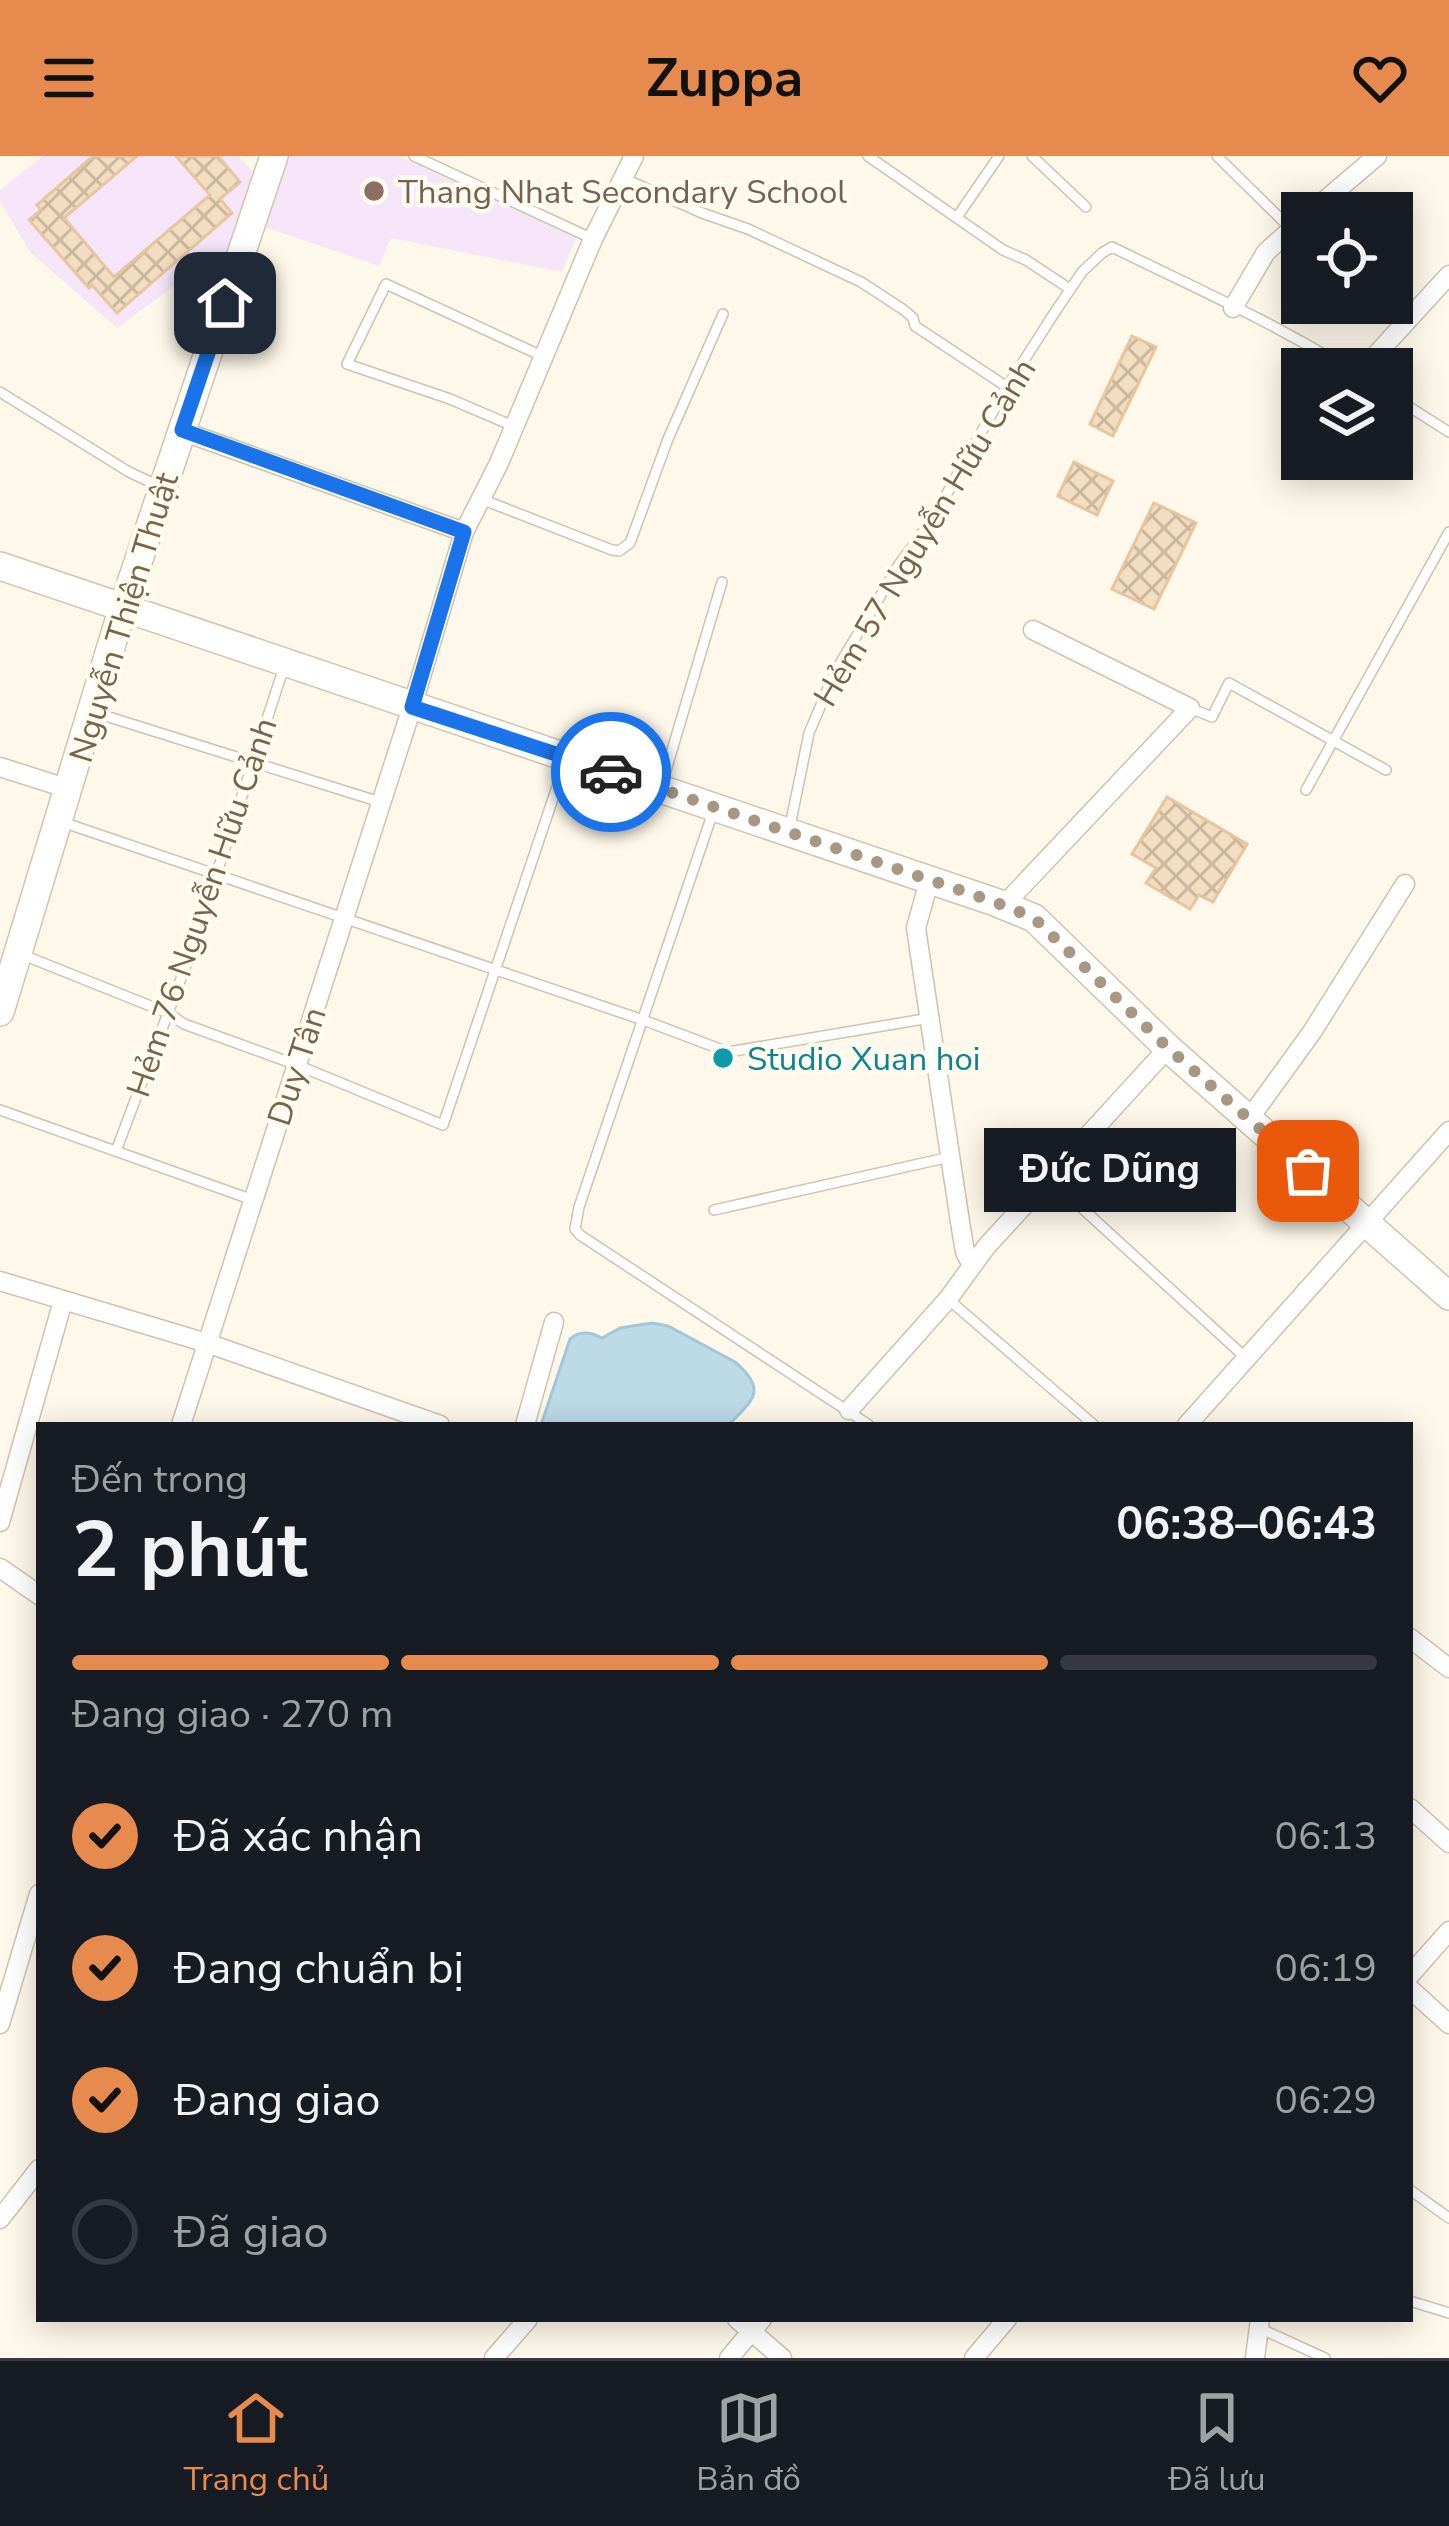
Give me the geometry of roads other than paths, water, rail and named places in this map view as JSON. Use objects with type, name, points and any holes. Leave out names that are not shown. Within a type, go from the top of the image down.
[{"type":"street","name":"Nguyễn Thiện Thuật","points":[[0,1012],[123,607],[274,156]]},
{"type":"street","name":"Duy Tân","points":[[183,1422],[464,532],[634,156]]},
{"type":"street","points":[[1335,192],[1377,156]]},
{"type":"street","points":[[1233,308],[1266,252],[1281,238]]},
{"type":"street","points":[[1382,348],[1449,275]]},
{"type":"street","points":[[182,430],[464,532]]},
{"type":"street","points":[[0,566],[1034,918],[1168,1048],[1449,1296]]},
{"type":"street","points":[[1004,905],[1190,708],[1034,630]]},
{"type":"street","points":[[0,767],[69,789]]},
{"type":"street","points":[[929,881],[916,928],[965,1252],[972,1265]]},
{"type":"street","points":[[1249,1119],[1312,1032],[1405,884]]},
{"type":"street","points":[[849,1410],[948,1299],[986,1247],[1168,1048]]},
{"type":"street","points":[[1190,1422],[1449,1131]]},
{"type":"street","points":[[0,1281],[207,1343],[431,1422]]},
{"type":"street","points":[[0,1522],[63,1300]]},
{"type":"street","points":[[526,1422],[554,1322]]},
{"type":"street","points":[[0,1568],[36,1592]]},
{"type":"street","points":[[1413,1640],[1449,1668]]},
{"type":"street","points":[[1413,1811],[1449,1843]]},
{"type":"street","points":[[0,2024],[36,1904]]},
{"type":"street","points":[[1413,1965],[1449,1931]]},
{"type":"street","points":[[1413,1992],[1449,2024]]},
{"type":"street","points":[[0,2219],[36,2173]]},
{"type":"street","points":[[494,2358],[525,2322]]},
{"type":"street","points":[[974,2358],[1004,2322]]},
{"type":"street","points":[[729,2358],[750,2323],[782,2358]]},
{"type":"street","points":[[1256,2358],[1259,2324]]},
{"type":"lane","points":[[414,156],[593,239]]},
{"type":"lane","points":[[868,156],[1003,250],[1070,289]]},
{"type":"lane","points":[[957,217],[999,156]]},
{"type":"lane","points":[[1032,156],[1086,207]]},
{"type":"lane","points":[[1217,156],[1281,210]]},
{"type":"lane","points":[[623,178],[860,282],[913,317],[915,326],[1007,387]]},
{"type":"lane","name":"Hẻm 57 Nguyễn Hữu Cảnh","points":[[788,832],[809,733],[835,672],[1082,272],[1112,248],[1233,308]]},
{"type":"lane","points":[[514,427],[450,399],[347,364],[386,284],[544,357]]},
{"type":"lane","points":[[1233,308],[1311,348]]},
{"type":"lane","points":[[481,499],[612,550],[630,543],[668,439],[723,314]]},
{"type":"lane","points":[[0,392],[163,488]]},
{"type":"lane","points":[[1413,409],[1449,432]]},
{"type":"lane","points":[[1306,790],[1449,532]]},
{"type":"lane","points":[[660,788],[722,582]]},
{"type":"lane","name":"Hẻm 76 Nguyễn Hữu Cảnh","points":[[116,1151],[216,875],[285,662]]},
{"type":"lane","points":[[1190,708],[1212,717],[1229,683],[1386,770]]},
{"type":"lane","points":[[93,712],[382,803]]},
{"type":"lane","points":[[18,953],[443,1125],[567,757]]},
{"type":"lane","points":[[715,806],[575,1228],[865,1422]]},
{"type":"lane","points":[[59,821],[728,1052],[930,1018]]},
{"type":"lane","points":[[0,1110],[253,1200]]},
{"type":"lane","points":[[714,1210],[950,1157]]},
{"type":"lane","points":[[1049,1178],[1246,1358]]},
{"type":"lane","points":[[948,1299],[1091,1422]]},
{"type":"lane","points":[[1413,2192],[1449,2218]]},
{"type":"lane","points":[[1413,2302],[1449,2313]]},
{"type":"lane","points":[[1259,2324],[1325,2358]]},
{"type":"water","points":[[652,1323],[668,1326],[735,1362],[752,1381],[753,1396],[732,1422],[542,1422],[570,1339],[586,1333],[602,1338],[620,1328]]},
{"type":"place","name":"Thang Nhat Secondary School","points":[[374,191]]},
{"type":"place","name":"Studio Xuan hoi","points":[[723,1058]]},
{"type":"place","name":"Đức Dũng","points":[[1308,1171]]}]
